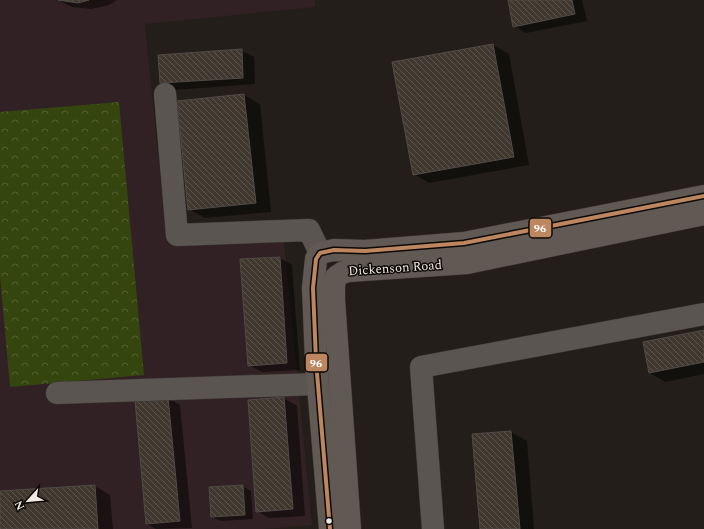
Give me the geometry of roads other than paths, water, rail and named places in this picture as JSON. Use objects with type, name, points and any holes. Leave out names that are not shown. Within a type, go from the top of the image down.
[{"type":"main road","name":"Dickenson Road","points":[[320,253],[334,250],[466,253],[704,196]]},
{"type":"main road","name":"Dickenson Road","points":[[350,529],[334,300],[334,285],[336,277],[342,272],[704,214]]},
{"type":"main road","points":[[320,253],[316,259],[313,288],[316,361],[330,529]]},
{"type":"main road","points":[[316,361],[338,361]]},
{"type":"lane","points":[[165,94],[177,235],[309,230],[320,253]]},
{"type":"lane","points":[[433,529],[421,367],[704,314]]},
{"type":"lane","points":[[57,393],[318,384]]}]
